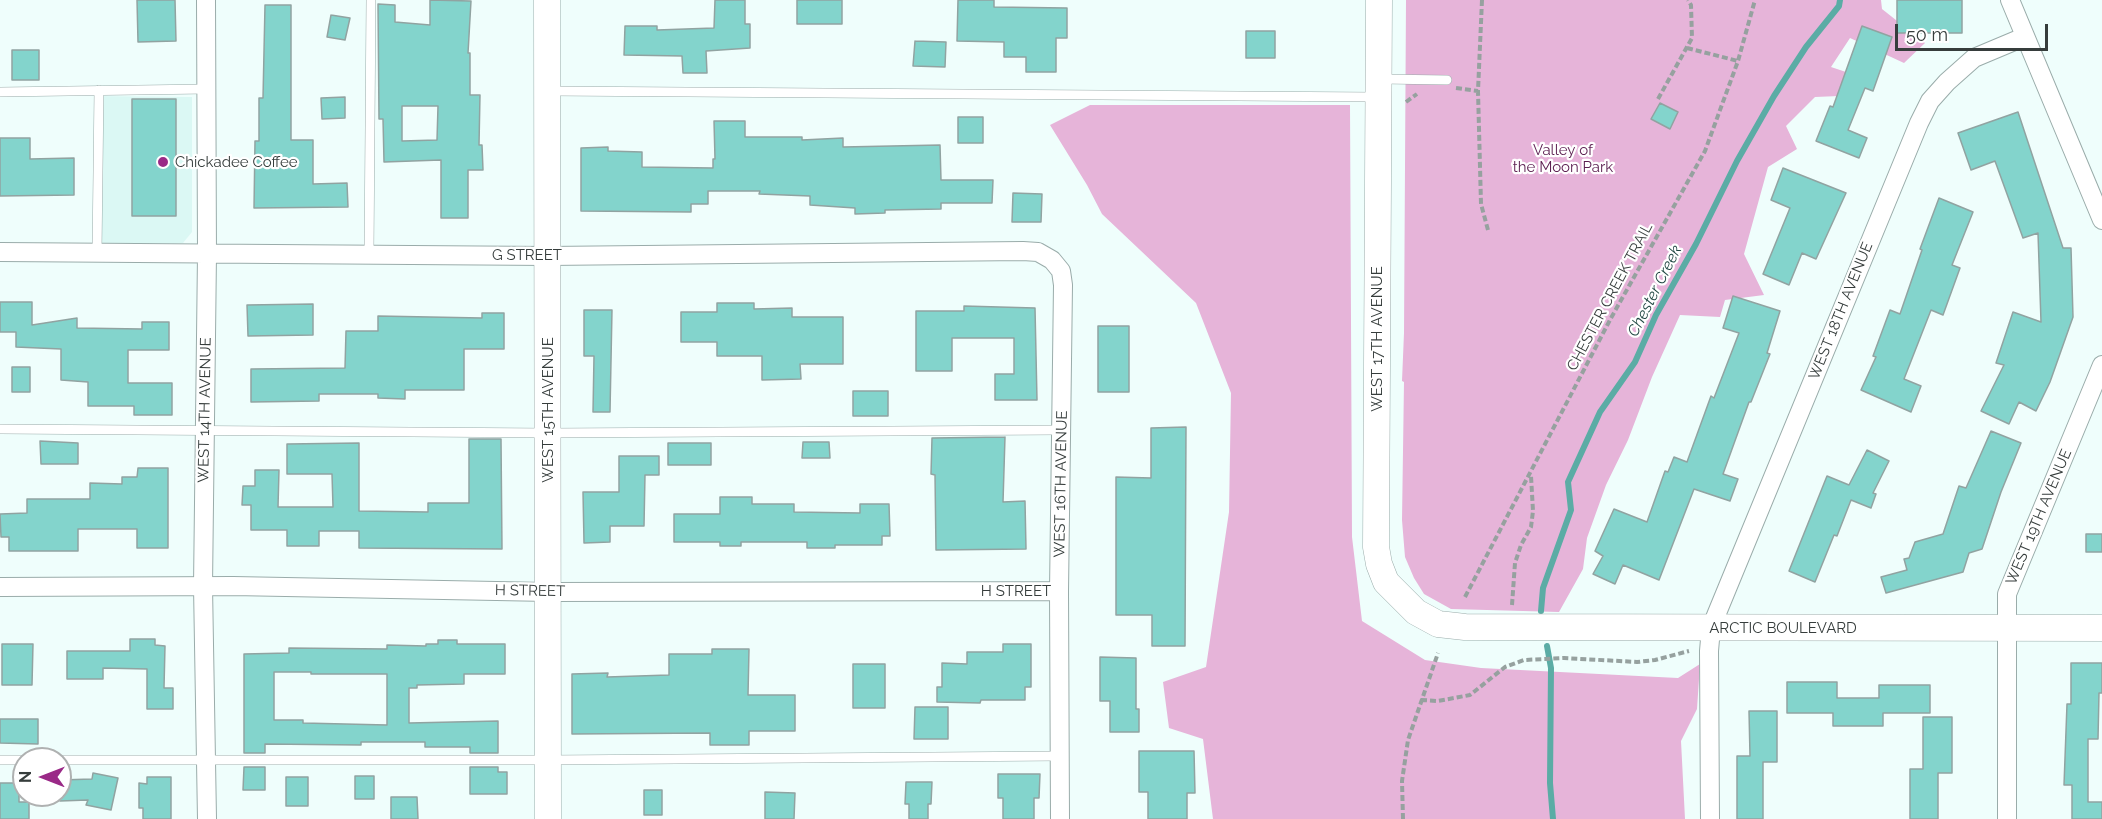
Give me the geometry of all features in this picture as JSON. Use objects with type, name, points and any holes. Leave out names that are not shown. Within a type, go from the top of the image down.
[{"type":"main road","name":"WEST 15TH AVENUE","points":[[547,0],[548,819]]},
{"type":"main road","name":"WEST 17TH AVENUE","points":[[1379,0],[1376,547],[1386,582],[1416,612],[1438,624],[1465,627]]},
{"type":"main road","name":"ARCTIC BOULEVARD","points":[[1465,627],[1512,627],[1710,640],[2005,628],[2102,628]]},
{"type":"street","name":"WEST 14TH AVENUE","points":[[206,0],[207,254],[203,586],[207,819]]},
{"type":"street","points":[[2010,0],[2102,220]]},
{"type":"street","name":"WEST 18TH AVENUE","points":[[1710,640],[1914,134],[1930,101],[1974,58],[2024,37]]},
{"type":"street","name":"G STREET","points":[[0,252],[548,256],[1023,251],[1038,252],[1052,260]]},
{"type":"street","name":"WEST 16TH AVENUE","points":[[1052,260],[1061,271],[1063,285],[1059,591],[1060,819]]},
{"type":"street","name":"WEST 19TH AVENUE","points":[[2007,819],[2005,628],[2007,594],[2102,365]]},
{"type":"street","name":"H STREET","points":[[0,587],[203,586],[549,592],[1059,591]]},
{"type":"street","points":[[1710,640],[1710,819]]},
{"type":"lane","points":[[369,254],[371,0]]},
{"type":"lane","points":[[547,91],[1378,88],[1447,80]]},
{"type":"lane","points":[[0,92],[206,89]]},
{"type":"lane","points":[[97,252],[99,90]]},
{"type":"lane","points":[[0,429],[549,433],[1061,430]]},
{"type":"lane","points":[[72,760],[549,760],[1060,756]]},
{"type":"path","points":[[1482,0],[1478,91],[1481,204],[1488,230]]},
{"type":"path","points":[[1658,99],[1692,39],[1691,5],[1688,0]]},
{"type":"path","name":"CHESTER CREEK TRAIL","points":[[1466,597],[1611,318],[1705,151],[1738,61],[1755,0]]},
{"type":"path","points":[[1687,48],[1738,61]]},
{"type":"path","points":[[1512,627],[1512,582],[1515,563],[1521,545],[1531,527],[1533,511],[1531,474]]},
{"type":"path","points":[[1421,700],[1438,701],[1470,695],[1505,667],[1524,660],[1564,658],[1637,662],[1694,650],[1710,640]]},
{"type":"path","points":[[1403,819],[1402,781],[1408,740],[1438,653]]},
{"type":"shaded area","points":[[94,96],[192,97],[192,232],[183,243],[94,244]]},
{"type":"green space","name":"Valley of the Moon Park","points":[[1406,0],[1881,0],[1882,9],[1925,43],[1904,63],[1850,38],[1831,67],[1846,72],[1839,96],[1815,97],[1786,126],[1797,149],[1768,167],[1744,254],[1764,295],[1725,300],[1720,317],[1680,315],[1652,377],[1628,440],[1606,485],[1587,538],[1583,569],[1559,612],[1451,609],[1424,594],[1405,557],[1402,520],[1404,382],[1402,381]]},
{"type":"green space","points":[[1090,105],[1350,105],[1352,537],[1362,621],[1425,660],[1481,668],[1678,678],[1700,664],[1697,709],[1681,741],[1685,819],[1213,819],[1203,739],[1169,728],[1163,682],[1206,667],[1229,512],[1231,393],[1196,303],[1102,214],[1050,125]]},
{"type":"building","points":[[137,0],[175,0],[176,41],[138,42]]},
{"type":"building","points":[[430,0],[471,1],[468,53],[470,53],[470,95],[480,95],[479,145],[482,145],[483,170],[468,170],[468,218],[441,218],[441,160],[384,162],[383,119],[379,119],[378,4],[395,5],[395,22],[430,25]],"holes":[[[402,106],[438,106],[437,140],[402,141]]]},
{"type":"building","points":[[715,0],[745,0],[745,24],[750,24],[750,48],[706,51],[707,73],[683,73],[682,56],[624,55],[625,26],[657,26],[657,30],[714,28]]},
{"type":"building","points":[[797,0],[842,0],[842,24],[797,24]]},
{"type":"building","points":[[958,0],[994,0],[994,7],[1067,8],[1067,38],[1056,38],[1056,72],[1026,72],[1026,57],[1004,57],[1004,42],[957,41]]},
{"type":"building","points":[[1897,0],[1962,0],[1962,33],[1897,33]]},
{"type":"building","points":[[265,5],[291,5],[291,140],[313,140],[313,184],[347,183],[348,207],[254,208],[255,141],[259,141],[259,98],[263,98]]},
{"type":"building","points":[[331,15],[350,18],[345,40],[327,37]]},
{"type":"building","points":[[1862,26],[1892,37],[1873,91],[1865,88],[1848,130],[1867,138],[1859,158],[1816,141],[1830,106],[1833,107]]},
{"type":"building","points":[[1246,31],[1275,31],[1275,58],[1246,58]]},
{"type":"building","points":[[915,41],[946,42],[945,67],[913,66]]},
{"type":"building","points":[[12,50],[39,50],[39,80],[12,80]]},
{"type":"building","points":[[345,97],[345,118],[322,119],[321,98]]},
{"type":"building","points":[[132,99],[176,99],[176,216],[132,216]]},
{"type":"building","points":[[1660,103],[1678,112],[1670,129],[1651,119]]},
{"type":"building","points":[[2018,112],[2063,248],[2071,248],[2073,317],[2050,382],[2036,411],[2019,402],[2009,424],[1981,411],[2004,365],[1996,363],[2013,312],[2041,322],[2038,233],[2023,238],[1995,161],[1971,170],[1958,133]]},
{"type":"building","points":[[958,117],[983,117],[983,143],[958,143]]},
{"type":"building","points":[[714,121],[745,121],[745,137],[802,137],[802,140],[843,138],[843,147],[940,145],[941,180],[993,180],[992,203],[941,203],[941,209],[885,210],[885,213],[855,214],[855,208],[810,205],[810,196],[759,194],[760,191],[708,191],[708,204],[691,204],[691,212],[581,211],[581,148],[608,147],[608,151],[642,152],[642,167],[713,168],[713,159],[715,159]]},
{"type":"building","points":[[0,138],[30,138],[30,159],[74,158],[74,195],[0,196]]},
{"type":"building","points":[[1783,168],[1846,193],[1816,259],[1802,253],[1789,285],[1763,274],[1790,208],[1771,200]]},
{"type":"building","points":[[1013,193],[1042,194],[1041,222],[1012,222]]},
{"type":"building","points":[[1939,198],[1973,212],[1952,265],[1960,268],[1943,315],[1931,310],[1904,379],[1921,386],[1911,412],[1861,390],[1876,357],[1873,356],[1890,310],[1900,314]]},
{"type":"building","points":[[1733,296],[1780,311],[1767,353],[1770,354],[1751,402],[1749,402],[1723,474],[1738,479],[1730,501],[1694,489],[1659,580],[1623,565],[1615,584],[1593,574],[1603,556],[1595,551],[1614,509],[1647,522],[1665,471],[1668,472],[1674,457],[1687,462],[1711,396],[1714,398],[1739,333],[1723,328]]},
{"type":"building","points":[[0,302],[32,302],[32,325],[77,318],[77,328],[142,329],[142,322],[169,322],[169,350],[128,350],[128,383],[172,383],[172,415],[134,415],[134,406],[88,406],[88,382],[61,380],[61,349],[16,347],[16,332],[0,332]]},
{"type":"building","points":[[717,303],[754,303],[754,309],[792,308],[792,317],[843,317],[843,364],[800,364],[801,379],[762,380],[762,356],[717,356],[717,342],[681,342],[681,312],[717,312]]},
{"type":"building","points":[[313,304],[313,335],[248,336],[247,305]]},
{"type":"building","points":[[964,306],[1035,308],[1037,400],[995,400],[995,374],[1014,374],[1014,338],[952,338],[952,371],[916,371],[916,311],[964,311]]},
{"type":"building","points":[[584,310],[612,310],[610,412],[593,412],[594,356],[584,356]]},
{"type":"building","points":[[482,313],[504,313],[504,349],[464,349],[464,390],[405,390],[405,399],[378,398],[378,394],[319,394],[319,401],[251,402],[251,369],[345,368],[346,331],[378,331],[378,316],[482,318]]},
{"type":"building","points":[[1098,326],[1129,326],[1129,392],[1098,392]]},
{"type":"building","points":[[12,367],[30,367],[30,392],[12,392]]},
{"type":"building","points":[[853,391],[888,391],[888,416],[853,416]]},
{"type":"building","points":[[1186,427],[1185,646],[1152,646],[1152,615],[1116,615],[1116,477],[1151,478],[1151,428]]},
{"type":"building","points":[[1991,431],[2021,443],[2001,492],[1982,549],[1969,553],[1963,572],[1886,593],[1881,577],[1907,570],[1904,559],[1909,558],[1915,542],[1943,534],[1959,486],[1966,488]]},
{"type":"building","points":[[1005,437],[1003,502],[1025,501],[1026,549],[936,550],[935,475],[931,474],[932,438]]},
{"type":"building","points":[[469,439],[501,439],[502,549],[359,548],[359,531],[319,531],[319,546],[287,546],[287,530],[251,530],[251,505],[242,505],[243,486],[255,486],[255,470],[279,470],[278,507],[333,507],[332,474],[287,474],[287,444],[359,443],[359,511],[428,512],[428,503],[469,503]]},
{"type":"building","points":[[40,441],[78,443],[78,464],[41,464]]},
{"type":"building","points":[[803,442],[829,442],[830,458],[802,458]]},
{"type":"building","points":[[668,443],[711,443],[711,465],[668,465]]},
{"type":"building","points":[[1867,450],[1889,461],[1873,493],[1876,494],[1871,508],[1851,500],[1815,582],[1789,571],[1827,476],[1849,485]]},
{"type":"building","points":[[619,456],[659,456],[659,475],[645,475],[644,526],[610,526],[610,542],[584,543],[583,492],[619,492]]},
{"type":"building","points":[[138,468],[168,468],[168,548],[137,548],[137,529],[78,529],[78,551],[9,551],[9,537],[1,537],[0,514],[27,513],[27,499],[90,499],[90,483],[122,484],[122,477],[137,477]]},
{"type":"building","points":[[720,497],[752,497],[752,504],[794,504],[794,512],[860,513],[860,504],[889,504],[890,536],[882,536],[882,545],[835,545],[835,548],[807,548],[807,542],[741,542],[741,546],[720,546],[720,542],[674,542],[674,514],[720,514]]},
{"type":"building","points":[[2086,534],[2102,534],[2102,552],[2086,552]]},
{"type":"building","points":[[130,639],[155,639],[155,645],[165,646],[164,688],[173,688],[173,709],[147,709],[147,669],[103,668],[103,679],[67,679],[67,651],[130,651]]},
{"type":"building","points":[[438,640],[457,640],[457,644],[505,644],[505,674],[464,674],[464,684],[417,685],[417,688],[409,688],[409,723],[498,721],[498,753],[470,753],[470,747],[425,747],[425,742],[361,742],[361,745],[265,744],[265,753],[244,753],[244,654],[289,653],[289,648],[387,649],[387,645],[438,644]],"holes":[[[274,672],[311,672],[311,674],[387,674],[387,725],[274,720]]]},
{"type":"building","points":[[2,644],[33,644],[32,685],[2,685]]},
{"type":"building","points":[[1003,644],[1031,644],[1031,687],[1025,687],[1025,700],[981,700],[980,703],[937,702],[937,687],[942,687],[942,663],[967,664],[967,652],[1003,652]]},
{"type":"building","points":[[712,649],[749,649],[748,695],[795,695],[795,731],[749,731],[749,745],[710,745],[710,733],[572,734],[572,674],[608,673],[607,677],[669,675],[669,654],[712,654]]},
{"type":"building","points":[[1100,657],[1136,658],[1136,709],[1139,709],[1139,732],[1110,732],[1110,701],[1100,701]]},
{"type":"building","points":[[2071,663],[2102,663],[2098,739],[2088,739],[2088,802],[2102,802],[2102,819],[2072,819],[2072,785],[2064,785],[2067,704],[2071,704]]},
{"type":"building","points":[[853,664],[885,664],[885,708],[853,708]]},
{"type":"building","points":[[1787,682],[1837,682],[1837,698],[1879,698],[1879,685],[1930,685],[1930,713],[1883,713],[1883,726],[1833,726],[1833,713],[1787,713]]},
{"type":"building","points":[[915,707],[948,707],[948,739],[914,739]]},
{"type":"building","points":[[1749,711],[1777,711],[1777,762],[1763,762],[1763,819],[1737,819],[1737,756],[1750,756]]},
{"type":"building","points":[[1923,717],[1952,717],[1952,773],[1938,773],[1938,819],[1910,819],[1910,769],[1923,769]]},
{"type":"building","points":[[0,719],[38,719],[38,744],[0,743]]},
{"type":"building","points":[[1139,751],[1194,751],[1195,793],[1187,793],[1187,819],[1148,819],[1148,792],[1139,792]]},
{"type":"building","points":[[244,767],[265,767],[265,790],[243,790]]},
{"type":"building","points":[[470,767],[498,767],[498,772],[507,772],[507,794],[470,794]]},
{"type":"building","points":[[93,773],[118,778],[111,810],[86,805],[88,800],[72,801],[72,780],[92,779]]},
{"type":"building","points":[[998,774],[1040,774],[1039,798],[1034,798],[1034,819],[1003,819],[1003,798],[998,798]]},
{"type":"building","points":[[355,776],[374,776],[374,799],[355,799]]},
{"type":"building","points":[[147,777],[171,777],[171,819],[143,819],[143,808],[139,808],[139,783],[147,784]]},
{"type":"building","points":[[286,777],[308,777],[308,806],[286,806]]},
{"type":"building","points":[[906,782],[932,782],[928,819],[909,819],[909,804],[905,804]]},
{"type":"building","points":[[0,783],[12,783],[12,807],[29,807],[29,819],[0,819]]},
{"type":"building","points":[[644,790],[662,790],[662,815],[644,815]]},
{"type":"building","points":[[765,792],[795,793],[794,819],[765,819]]},
{"type":"building","points":[[391,797],[417,797],[418,819],[391,819]]},
{"type":"waterway","name":"Chester Creek","points":[[1541,611],[1543,588],[1571,510],[1568,482],[1600,412],[1635,362],[1656,315],[1774,96],[1806,47],[1839,6],[1840,0]]},
{"type":"waterway","name":"Chester Creek","points":[[1547,646],[1551,668],[1550,783],[1553,819]]},
{"type":"place","name":"Chickadee Coffee","points":[[163,162]]}]
